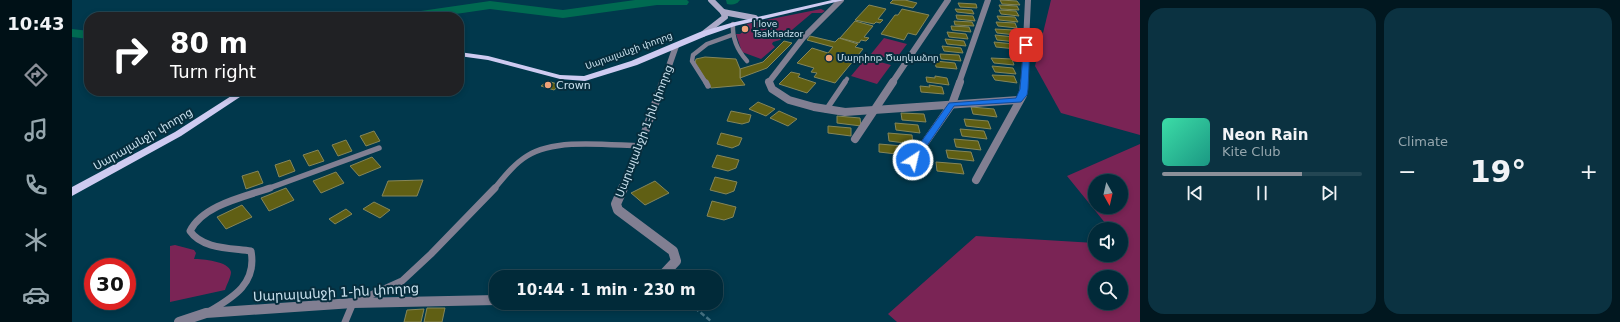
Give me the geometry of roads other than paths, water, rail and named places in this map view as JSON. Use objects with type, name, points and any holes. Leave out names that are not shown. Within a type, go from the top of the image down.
[{"type":"main road","name":"Սարալանջի փողոց","points":[[464,55],[488,58],[560,78],[585,79],[604,74],[676,46],[702,34],[733,24],[841,0]]},
{"type":"main road","name":"Սարալանջի փողոց","points":[[72,192],[178,134],[237,96]]},
{"type":"street","points":[[702,34],[723,20],[725,17],[723,12],[711,0]]},
{"type":"street","points":[[841,0],[803,38],[769,82],[770,87],[775,92],[810,107],[845,112],[1019,100]]},
{"type":"street","points":[[855,139],[948,0]]},
{"type":"street","points":[[913,160],[952,104],[988,0]]},
{"type":"street","points":[[976,180],[1023,95],[1028,0]]},
{"type":"street","points":[[723,12],[755,18]]},
{"type":"street","name":"Սարալանջի 1-ին փողոց","points":[[668,270],[676,261],[673,251],[618,210],[616,204],[640,146],[676,46]]},
{"type":"street","name":"Սարալանջի 1-ին փողոց","points":[[179,322],[206,313],[353,304],[489,300]]},
{"type":"lane","points":[[733,24],[732,35],[739,53],[747,61]]},
{"type":"lane","points":[[708,86],[692,61],[693,55],[707,44],[732,35]]},
{"type":"lane","points":[[826,110],[847,79]]},
{"type":"lane","points":[[345,322],[353,304],[402,281],[413,272],[487,197],[510,169],[526,157],[545,148],[640,146]]},
{"type":"lane","points":[[206,313],[231,299],[239,291],[251,274],[254,260],[251,251],[203,242],[192,236],[190,231],[198,218],[205,212],[219,206],[379,148]]},
{"type":"waterway","points":[[442,12],[490,5],[563,14],[657,1],[682,2]]},
{"type":"waterway","points":[[72,33],[84,34]]},
{"type":"place","name":"I love Tsakhadzor","points":[[745,29]]},
{"type":"place","name":"Մարրիոթ Ծաղկաձոր","points":[[829,58]]},
{"type":"place","name":"Crown","points":[[548,85]]}]
